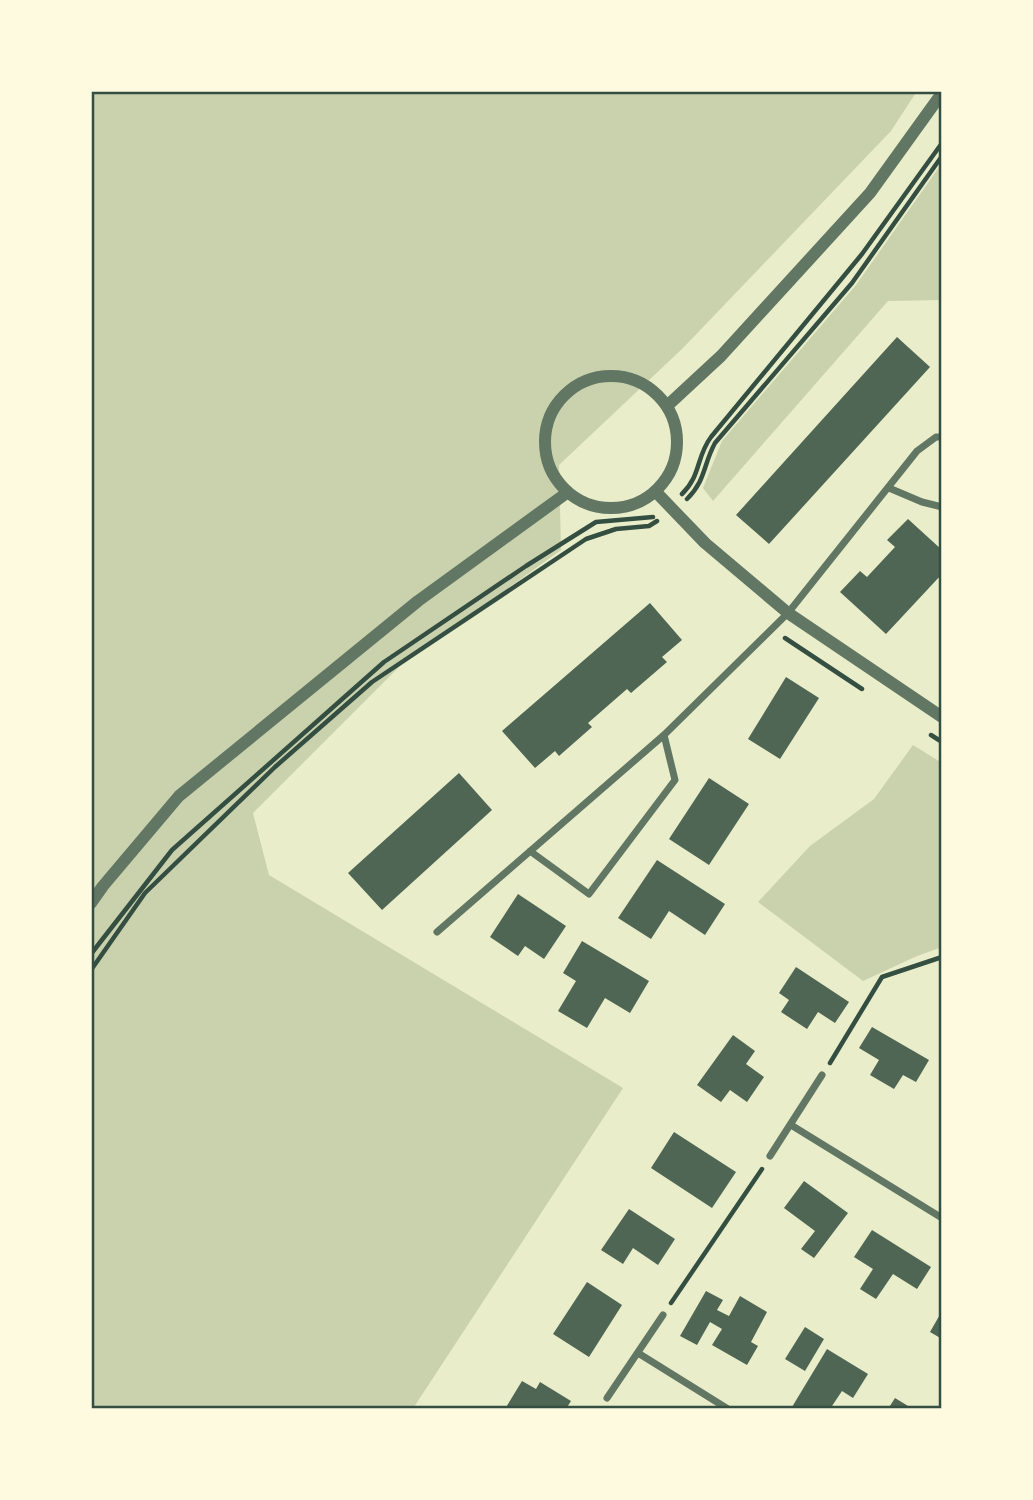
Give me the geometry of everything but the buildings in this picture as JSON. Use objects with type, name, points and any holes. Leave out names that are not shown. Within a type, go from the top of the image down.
[{"type":"street","points":[[667,406],[721,356],[870,193],[942,93]]},
{"type":"street","points":[[615,376],[625,378],[653,391],[667,406],[678,438],[676,455],[671,472],[655,491],[633,505],[598,507],[582,502],[568,492],[555,477],[547,458],[545,438],[550,418],[561,400],[576,386],[595,379],[615,376]]},
{"type":"street","points":[[437,932],[664,735],[788,613],[917,451],[936,437],[942,437]]},
{"type":"street","points":[[889,488],[942,507]]},
{"type":"street","points":[[655,491],[705,543],[788,613],[942,717]]},
{"type":"street","points":[[91,903],[179,796],[418,601],[568,492]]},
{"type":"street","points":[[530,851],[589,894],[675,780],[664,735]]},
{"type":"street","points":[[770,1156],[822,1075]]},
{"type":"street","points":[[791,1125],[942,1218]]},
{"type":"street","points":[[607,1398],[663,1315]]},
{"type":"street","points":[[638,1353],[728,1409]]},
{"type":"path","points":[[91,954],[172,850],[384,662],[596,522],[651,517],[672,508],[694,479],[702,452],[711,437],[862,254],[942,143]]},
{"type":"path","points":[[91,970],[145,893],[275,767],[372,682],[586,539],[616,528],[649,526],[695,491],[715,443],[852,283],[942,156]]},
{"type":"path","points":[[771,629],[862,690]]},
{"type":"path","points":[[931,734],[942,742]]},
{"type":"path","points":[[822,1075],[882,976],[942,957]]},
{"type":"path","points":[[663,1315],[770,1156]]},
{"type":"green space","points":[[91,91],[917,91],[891,131],[683,348],[559,465],[561,550],[400,666],[253,813],[269,875],[623,1088],[414,1407],[416,1409],[91,1409]]},
{"type":"green space","points":[[942,163],[942,300],[888,301],[713,501],[703,488],[722,441],[856,285]]},
{"type":"green space","points":[[913,745],[942,763],[942,947],[863,981],[758,902],[810,846],[874,799]]}]
